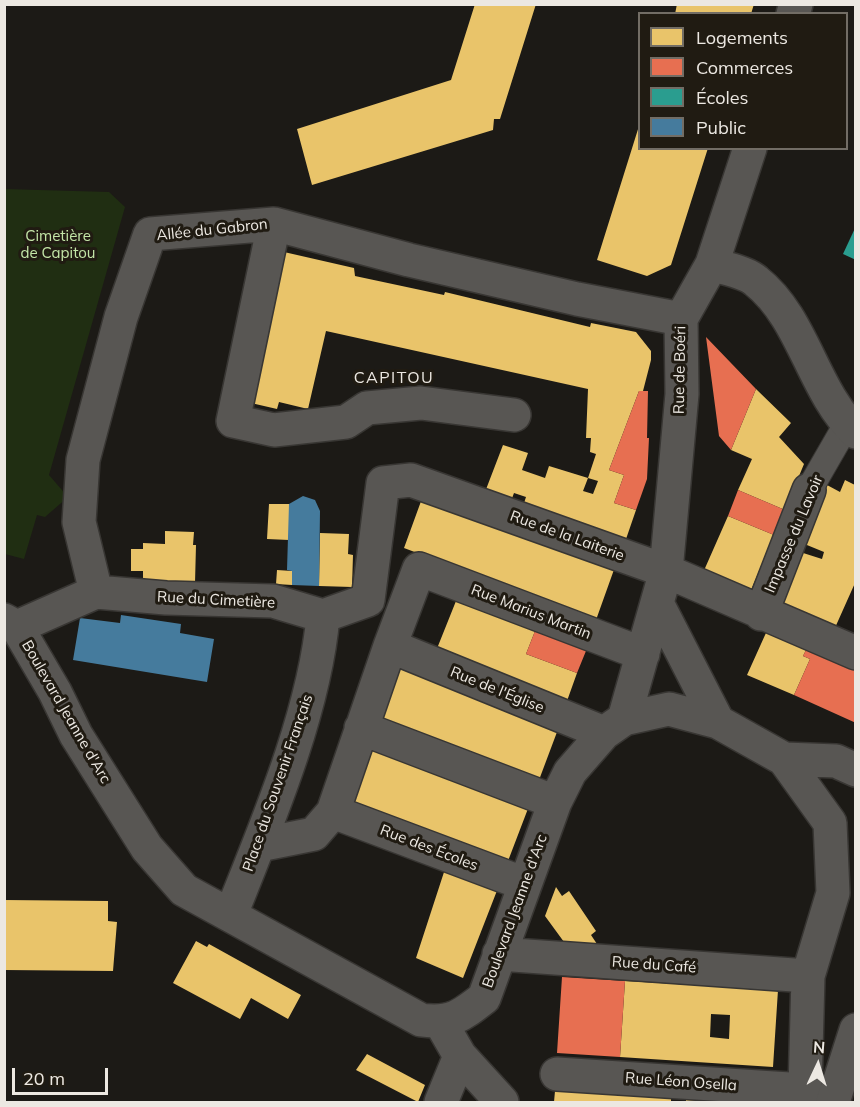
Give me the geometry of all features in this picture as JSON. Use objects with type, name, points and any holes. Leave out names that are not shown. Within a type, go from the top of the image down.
[{"type":"street","name":"Rue de Boéri","points":[[614,726],[643,654],[666,571],[682,394],[681,319],[712,264],[749,150]]},
{"type":"street","points":[[274,224],[234,421],[274,430],[346,422],[367,408],[421,403],[514,415]]},
{"type":"street","name":"Allée du Gabron","points":[[96,592],[79,522],[83,460],[121,316],[150,234],[274,224],[577,299],[681,319]]},
{"type":"street","points":[[712,264],[755,279],[777,303],[851,428]]},
{"type":"street","name":"Impasse du Lavoir","points":[[760,614],[809,490],[851,428]]},
{"type":"street","name":"Rue de la Laiterie","points":[[323,616],[368,600],[383,483],[411,480],[666,571],[760,614],[852,642]]},
{"type":"street","name":"Rue Marius Martin","points":[[390,646],[419,569],[643,654]]},
{"type":"street","points":[[11,624],[96,592]]},
{"type":"street","name":"Rue du Cimetière","points":[[96,592],[166,598],[273,601],[323,616]]},
{"type":"street","points":[[658,605],[718,722]]},
{"type":"street","name":"Place du Souvenir Français","points":[[231,914],[259,845],[306,707],[321,639],[323,616]]},
{"type":"street","name":"Boulevard Jeanne d'Arc","points":[[11,624],[55,692],[76,735],[147,848],[184,890],[421,1020],[441,1023],[466,1012],[484,998],[555,802],[570,772],[614,726]]},
{"type":"street","points":[[259,845],[314,834],[333,812],[390,646]]},
{"type":"street","name":"Rue de l'Église","points":[[390,646],[614,726]]},
{"type":"street","points":[[614,726],[669,709],[718,722],[784,759],[830,823],[833,893],[808,976],[815,1098]]},
{"type":"street","points":[[361,728],[555,802]]},
{"type":"street","points":[[784,759],[836,761],[855,770]]},
{"type":"street","name":"Rue des Écoles","points":[[333,812],[525,884]]},
{"type":"street","name":"Rue du Café","points":[[499,954],[808,976]]},
{"type":"street","points":[[441,1023],[460,1056],[502,1102]]},
{"type":"street","points":[[815,1098],[855,1030]]},
{"type":"street","points":[[441,1102],[460,1056]]},
{"type":"street","name":"Rue Léon Osella","points":[[557,1074],[815,1098]]},
{"type":"green space","name":"Cimetière de Capitou","points":[[4,189],[109,192],[125,207],[49,475],[68,497],[45,517],[37,515],[24,559],[5,554]]},
{"type":"building: Logements","points":[[475,4],[536,4],[500,119],[494,119],[493,130],[312,185],[297,129],[451,80]]},
{"type":"building: Logements","points":[[677,4],[754,4],[752,12],[675,12]]},
{"type":"building: Logements","points":[[638,129],[638,150],[707,150],[671,265],[647,276],[597,260]]},
{"type":"building: Logements","points":[[284,252],[354,268],[355,276],[444,295],[445,292],[590,327],[591,323],[636,332],[651,351],[643,391],[639,391],[609,470],[624,475],[614,503],[636,510],[625,542],[523,506],[526,497],[514,493],[511,501],[485,492],[503,445],[528,453],[522,470],[545,478],[549,466],[588,478],[596,454],[590,452],[591,438],[586,438],[588,389],[326,331],[308,409],[279,402],[277,409],[251,403]],"holes":[[[588,478],[598,481],[593,494],[583,491]]]},
{"type":"building: Logements","points":[[756,389],[791,423],[779,437],[804,464],[785,510],[738,490],[752,459],[731,450]]},
{"type":"building: Logements","points":[[845,480],[855,485],[855,583],[834,630],[780,607],[800,552],[822,559],[824,552],[802,543],[827,485],[840,492]]},
{"type":"building: Logements","points":[[424,493],[616,564],[596,620],[404,548]]},
{"type":"building: Logements","points":[[269,504],[289,504],[289,540],[267,539]]},
{"type":"building: Logements","points":[[728,516],[774,535],[749,595],[702,575]]},
{"type":"building: Logements","points":[[165,531],[194,532],[195,583],[143,582],[143,571],[131,571],[131,549],[143,549],[143,543],[165,544]]},
{"type":"building: Logements","points":[[320,533],[349,534],[348,554],[353,555],[352,587],[319,586]]},
{"type":"building: Logements","points":[[277,570],[292,571],[292,585],[276,584]]},
{"type":"building: Logements","points":[[458,596],[537,626],[526,654],[577,673],[567,701],[436,651]]},
{"type":"building: Logements","points":[[770,624],[810,642],[803,656],[810,659],[794,695],[747,675]]},
{"type":"building: Logements","points":[[402,664],[560,724],[539,780],[381,719]]},
{"type":"building: Logements","points":[[371,745],[529,806],[508,861],[350,800]]},
{"type":"building: Logements","points":[[445,869],[498,888],[463,978],[416,958]]},
{"type":"building: Logements","points":[[556,887],[562,896],[569,891],[596,931],[591,935],[597,944],[564,942],[545,916]]},
{"type":"building: Logements","points":[[4,900],[108,901],[108,921],[117,922],[113,971],[4,970]]},
{"type":"building: Logements","points":[[196,941],[207,947],[209,944],[301,995],[288,1019],[251,998],[240,1019],[173,983]]},
{"type":"building: Logements","points":[[625,981],[778,990],[773,1067],[620,1057]],"holes":[[[711,1014],[730,1015],[729,1039],[710,1037]]]},
{"type":"building: Logements","points":[[367,1054],[425,1085],[418,1102],[356,1070]]},
{"type":"building: Logements","points":[[555,1091],[671,1098],[671,1102],[554,1102]]},
{"type":"building: Logements","points":[[686,1100],[703,1101],[703,1102],[686,1102]]},
{"type":"building: Commerces","points":[[706,337],[756,389],[731,450],[719,436]]},
{"type":"building: Commerces","points":[[639,391],[648,391],[647,438],[649,438],[647,479],[636,510],[614,503],[624,475],[609,470]]},
{"type":"building: Commerces","points":[[738,490],[785,510],[774,535],[728,516]]},
{"type":"building: Commerces","points":[[537,626],[588,646],[577,673],[526,654]]},
{"type":"building: Commerces","points":[[810,642],[856,662],[856,723],[794,695],[810,659],[803,656]]},
{"type":"building: Commerces","points":[[562,977],[625,981],[620,1057],[557,1053]]},
{"type":"building: Écoles","points":[[856,226],[856,260],[843,254]]},
{"type":"building: Public","points":[[303,496],[315,500],[320,511],[319,586],[292,585],[292,571],[287,570],[289,504]]},
{"type":"building: Public","points":[[121,615],[181,624],[180,633],[214,639],[207,682],[73,660],[80,618],[120,623]]},
{"type":"district","name":"CAPITOU","points":[[394,378]]}]
